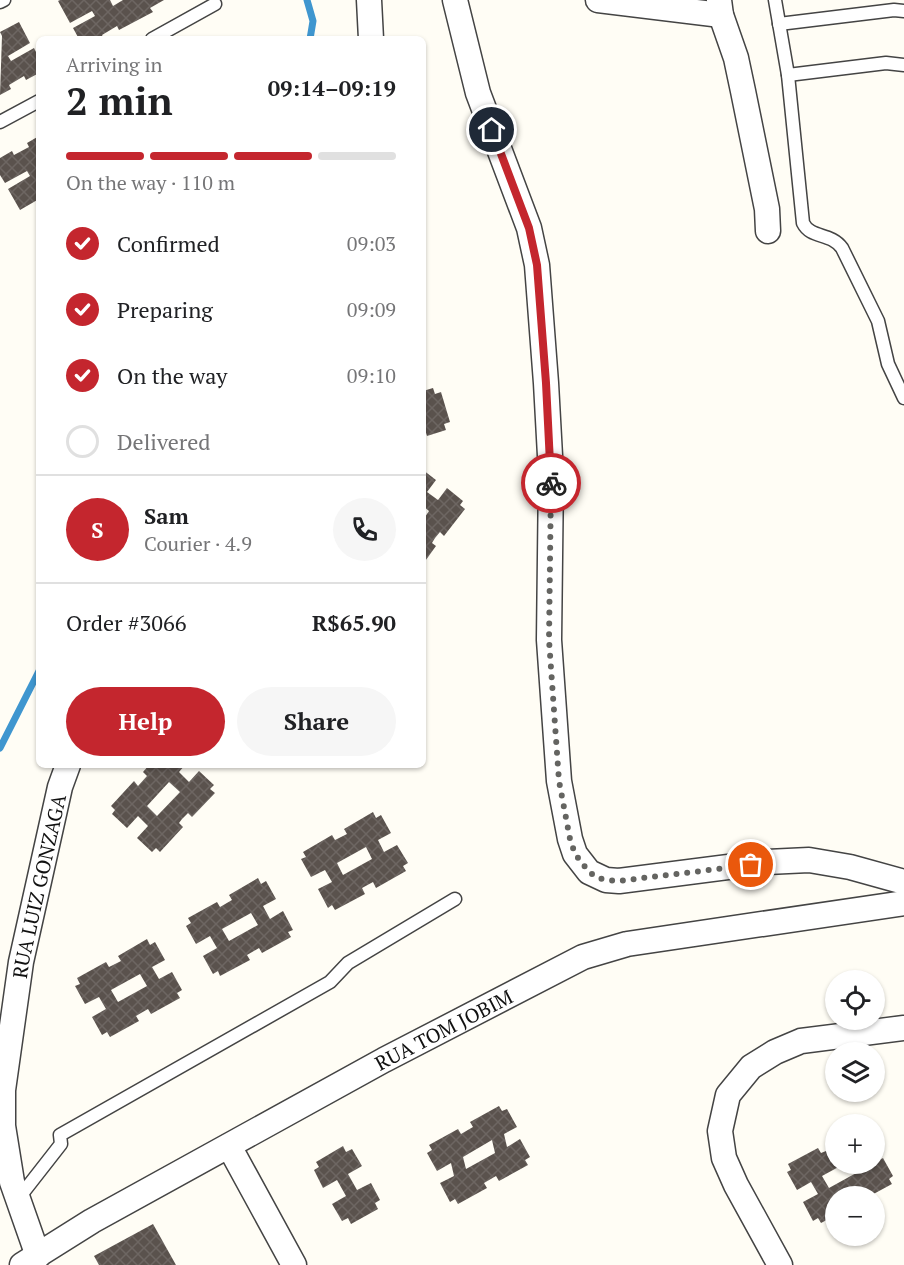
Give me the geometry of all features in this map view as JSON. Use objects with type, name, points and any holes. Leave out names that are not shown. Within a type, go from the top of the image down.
[{"type":"street","points":[[369,0],[371,36]]},
{"type":"street","points":[[455,0],[478,93],[529,228],[537,265],[551,474],[549,640],[559,781],[575,854],[589,872],[606,880],[618,881],[767,862],[809,860],[850,867],[904,882]]},
{"type":"street","points":[[598,0],[720,8],[736,58],[767,209],[768,231]]},
{"type":"street","name":"RUA LUIZ GONZAGA","points":[[30,1260],[18,1199],[12,1182],[3,1126],[3,1090],[21,962],[60,787],[67,768]]},
{"type":"street","name":"RUA TOM JOBIM","points":[[30,1260],[92,1221],[384,1060],[583,957],[627,944],[904,903]]},
{"type":"street","points":[[780,1265],[736,1185],[724,1158],[720,1131],[728,1095],[751,1067],[775,1052],[801,1041],[904,1028]]},
{"type":"street","points":[[229,1146],[294,1265]]},
{"type":"lane","points":[[775,0],[788,75],[803,223],[810,232],[832,238],[842,248],[878,321],[888,364],[904,398]]},
{"type":"lane","points":[[157,36],[215,4]]},
{"type":"lane","points":[[779,24],[894,10],[904,11]]},
{"type":"lane","points":[[788,75],[886,63],[904,65]]},
{"type":"lane","points":[[0,122],[36,103]]},
{"type":"lane","points":[[18,1199],[61,1144],[60,1135],[330,982],[348,963],[455,898]]},
{"type":"building","points":[[110,0],[113,6],[123,0],[164,0],[150,8],[153,12],[119,30],[117,26],[102,36],[77,36],[73,28],[95,16],[92,11],[70,23],[58,1]]},
{"type":"building","points":[[19,22],[30,43],[8,56],[11,61],[34,48],[36,75],[26,80],[24,76],[9,85],[11,89],[0,95],[2,36],[0,32]]},
{"type":"building","points":[[36,138],[36,201],[20,210],[8,189],[30,176],[27,171],[5,183],[0,175],[0,158],[12,151],[14,155],[29,147],[27,143]]},
{"type":"building","points":[[433,388],[435,394],[441,392],[450,422],[444,424],[446,430],[427,436],[426,433],[426,390]]},
{"type":"building","points":[[426,472],[436,480],[427,492],[438,500],[447,488],[463,501],[460,505],[465,509],[444,536],[440,532],[435,538],[432,543],[436,546],[426,560],[426,516],[429,511],[426,508]]},
{"type":"building","points":[[146,768],[182,768],[179,772],[189,782],[199,771],[214,785],[210,789],[215,793],[192,817],[188,813],[182,819],[179,823],[183,827],[160,852],[156,848],[152,852],[137,838],[148,826],[138,816],[127,828],[112,814],[115,810],[111,806],[134,781],[138,786],[147,776],[143,772]],"holes":[[[169,782],[180,792],[157,816],[147,806]]]},
{"type":"building","points":[[373,812],[376,818],[381,815],[391,833],[378,840],[384,852],[397,845],[408,863],[403,866],[406,871],[376,888],[373,882],[362,888],[365,894],[335,910],[332,905],[328,908],[318,889],[332,882],[325,870],[311,877],[301,859],[306,857],[303,852],[332,835],[335,840],[347,834],[344,829]],"holes":[[[366,847],[372,859],[343,875],[337,863]]]},
{"type":"building","points":[[258,878],[261,884],[266,881],[276,899],[263,906],[270,919],[283,911],[293,930],[288,932],[291,937],[262,953],[259,948],[247,955],[250,960],[220,976],[218,971],[213,974],[203,956],[217,948],[210,936],[196,944],[186,926],[191,923],[188,918],[217,902],[220,907],[232,900],[229,895]],"holes":[[[251,913],[258,925],[229,941],[222,929]]]},
{"type":"building","points":[[147,939],[150,945],[155,942],[165,960],[152,967],[159,979],[172,972],[182,990],[177,993],[180,998],[151,1014],[148,1009],[136,1016],[139,1021],[110,1037],[107,1032],[102,1035],[92,1017],[106,1009],[99,997],[85,1004],[75,986],[80,984],[77,978],[106,962],[109,967],[121,961],[118,956]],"holes":[[[140,974],[147,986],[118,1002],[111,990]]]},
{"type":"building","points":[[499,1106],[502,1111],[507,1109],[517,1127],[504,1134],[507,1147],[520,1139],[530,1157],[525,1160],[528,1165],[499,1181],[496,1176],[484,1183],[487,1188],[458,1204],[455,1199],[450,1202],[440,1183],[454,1176],[451,1163],[437,1171],[427,1153],[432,1150],[429,1145],[458,1129],[461,1134],[473,1127],[470,1122]],"holes":[[[492,1140],[495,1153],[466,1169],[463,1157]]]},
{"type":"building","points":[[343,1146],[346,1152],[352,1149],[362,1166],[348,1174],[357,1190],[371,1183],[380,1200],[375,1203],[378,1209],[351,1224],[348,1218],[342,1221],[332,1204],[346,1196],[337,1180],[323,1188],[314,1170],[319,1167],[316,1162]]},
{"type":"building","points":[[818,1148],[821,1153],[825,1151],[826,1174],[822,1176],[828,1186],[825,1186],[825,1221],[821,1223],[818,1218],[813,1221],[803,1202],[818,1194],[811,1182],[797,1190],[787,1172],[791,1170],[788,1164]]},
{"type":"building","points":[[885,1162],[893,1176],[889,1179],[892,1184],[885,1188],[833,1186],[854,1174],[885,1174]]},
{"type":"building","points":[[153,1224],[176,1265],[99,1265],[94,1256]]},
{"type":"waterway","points":[[307,0],[313,21],[310,36]]},
{"type":"waterway","points":[[0,748],[36,677]]},
{"type":"way so far","points":[[551,483],[549,640],[559,781],[575,854],[582,865],[598,878],[618,881],[751,865]]},
{"type":"route","points":[[492,130],[529,228],[537,265],[551,483]]}]
